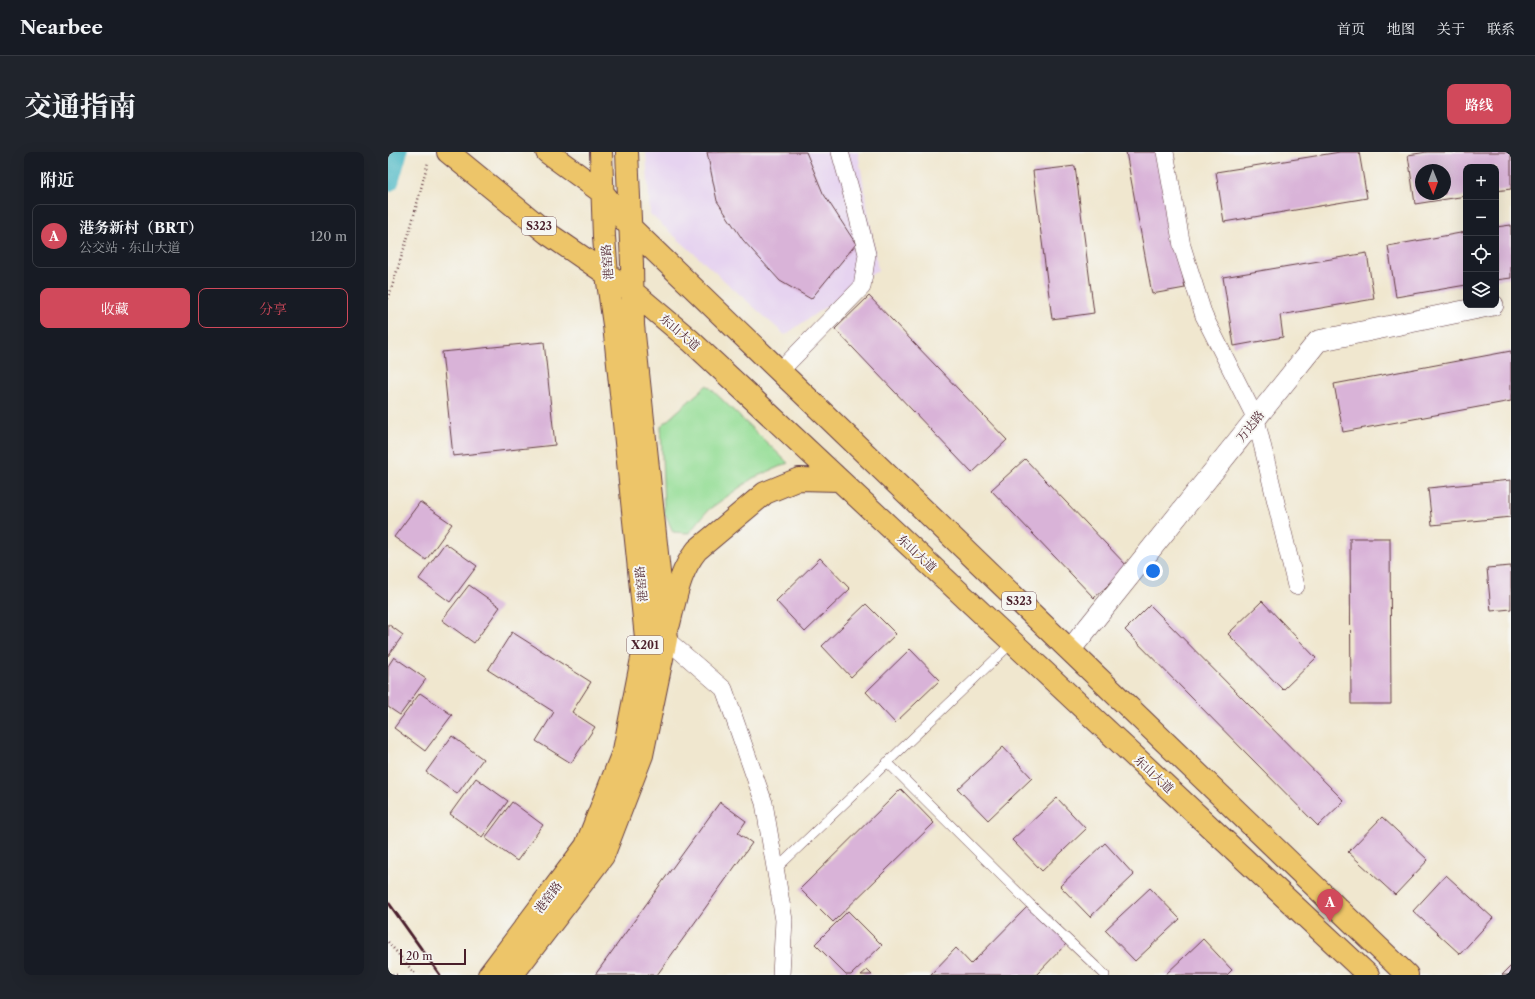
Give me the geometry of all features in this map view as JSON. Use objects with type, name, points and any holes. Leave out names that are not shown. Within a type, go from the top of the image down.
[{"type":"main road","points":[[547,152],[603,193],[630,226]]},
{"type":"main road","name":"港窑路","points":[[489,975],[586,846],[624,750],[646,638],[614,325],[607,275],[602,152]]},
{"type":"main road","name":"港窑路","points":[[512,975],[603,856],[642,755],[666,639],[633,325],[627,152]]},
{"type":"main road","name":"东山大道","points":[[442,155],[547,234],[633,292],[691,341],[1368,975]]},
{"type":"main road","name":"S323","points":[[630,226],[1407,975]]},
{"type":"main road","points":[[666,639],[680,579],[688,562],[697,550],[765,493],[799,480],[839,480]]},
{"type":"street","points":[[780,371],[862,286],[867,254],[840,152]]},
{"type":"street","points":[[1165,152],[1182,246],[1204,316],[1256,419],[1296,586]]},
{"type":"street","name":"万达路","points":[[1499,304],[1511,301]]},
{"type":"street","name":"万达路","points":[[1070,650],[1318,341],[1480,308]]},
{"type":"street","points":[[666,639],[724,689],[764,803],[784,920],[781,975]]},
{"type":"lane","points":[[775,870],[1012,642]]},
{"type":"lane","points":[[887,762],[1030,904],[1105,975]]},
{"type":"path","points":[[388,299],[410,230],[442,155]]},
{"type":"path","points":[[388,942],[416,975]]},
{"type":"path","points":[[388,974],[398,975]]},
{"type":"shaded area","points":[[646,152],[858,152],[878,270],[785,335],[650,214]]},
{"type":"green space","points":[[707,385],[788,463],[753,478],[708,510],[689,533],[673,532],[664,511],[661,426]]},
{"type":"building","points":[[707,152],[806,152],[823,193],[856,244],[811,299],[780,281],[743,240],[717,201]]},
{"type":"building","points":[[1126,152],[1160,152],[1185,288],[1152,294]]},
{"type":"building","points":[[1340,152],[1359,152],[1367,198],[1224,222],[1216,172]]},
{"type":"building","points":[[1427,152],[1511,152],[1511,189],[1499,191],[1499,164],[1463,164],[1463,196],[1451,198],[1451,164],[1415,164],[1415,200],[1440,200],[1415,204],[1408,155]]},
{"type":"building","points":[[1075,166],[1094,313],[1052,319],[1033,171]]},
{"type":"building","points":[[1511,225],[1511,278],[1499,280],[1499,236],[1499,227]]},
{"type":"building","points":[[1463,233],[1463,286],[1396,297],[1388,246]]},
{"type":"building","points":[[1367,253],[1374,299],[1280,315],[1283,337],[1234,346],[1223,277]]},
{"type":"building","points":[[869,296],[1007,440],[972,473],[835,329]]},
{"type":"building","points":[[544,342],[555,445],[453,456],[442,352]]},
{"type":"building","points":[[1511,351],[1511,401],[1343,432],[1334,384]]},
{"type":"building","points":[[1025,459],[1128,567],[1094,598],[991,490]]},
{"type":"building","points":[[1511,480],[1511,517],[1432,525],[1428,488]]},
{"type":"building","points":[[420,502],[452,524],[426,560],[394,537]]},
{"type":"building","points":[[1350,538],[1390,538],[1391,704],[1351,704]]},
{"type":"building","points":[[445,543],[477,566],[450,602],[419,579]]},
{"type":"building","points":[[820,558],[850,589],[805,632],[776,601]]},
{"type":"building","points":[[1511,566],[1511,609],[1491,611],[1487,568]]},
{"type":"building","points":[[469,585],[500,607],[474,643],[442,620]]},
{"type":"building","points":[[1262,601],[1316,658],[1283,690],[1228,634]]},
{"type":"building","points":[[866,604],[896,634],[851,677],[822,646]]},
{"type":"building","points":[[1150,605],[1344,801],[1318,826],[1125,630]]},
{"type":"building","points":[[388,624],[403,635],[388,656]]},
{"type":"building","points":[[512,632],[591,682],[572,712],[595,727],[571,763],[536,741],[554,712],[488,670]]},
{"type":"building","points":[[910,649],[940,680],[895,723],[866,692]]},
{"type":"building","points":[[394,657],[426,679],[400,715],[388,707],[388,666]]},
{"type":"building","points":[[420,693],[452,715],[425,751],[394,728]]},
{"type":"building","points":[[452,736],[483,759],[457,794],[426,772]]},
{"type":"building","points":[[1003,747],[1032,778],[988,820],[958,789]]},
{"type":"building","points":[[476,778],[508,801],[482,837],[450,814]]},
{"type":"building","points":[[901,789],[934,823],[833,922],[800,889]]},
{"type":"building","points":[[1057,798],[1086,829],[1042,871],[1012,840]]},
{"type":"building","points":[[512,802],[543,825],[517,861],[485,838]]},
{"type":"building","points":[[720,802],[746,821],[738,833],[752,843],[657,975],[595,975]]},
{"type":"building","points":[[1382,817],[1428,860],[1395,895],[1348,852]]},
{"type":"building","points":[[1105,843],[1134,875],[1090,917],[1060,886]]},
{"type":"building","points":[[1446,875],[1493,918],[1460,954],[1413,911]]},
{"type":"building","points":[[1150,888],[1180,919],[1135,961],[1105,930]]},
{"type":"building","points":[[1030,904],[1069,941],[1036,975],[930,975],[956,948],[971,964]]},
{"type":"building","points":[[848,911],[882,945],[851,975],[846,975],[815,944]]},
{"type":"building","points":[[1203,939],[1232,970],[1227,975],[1165,975]]},
{"type":"building","points":[[1511,966],[1511,975],[1502,975]]},
{"type":"building","points":[[867,970],[872,975],[861,975]]},
{"type":"waterway","points":[[388,180],[396,152]]},
{"type":"railway","points":[[388,902],[440,975]]},
{"type":"place","name":"港务新村（BRT）","points":[[1330,922]]}]
